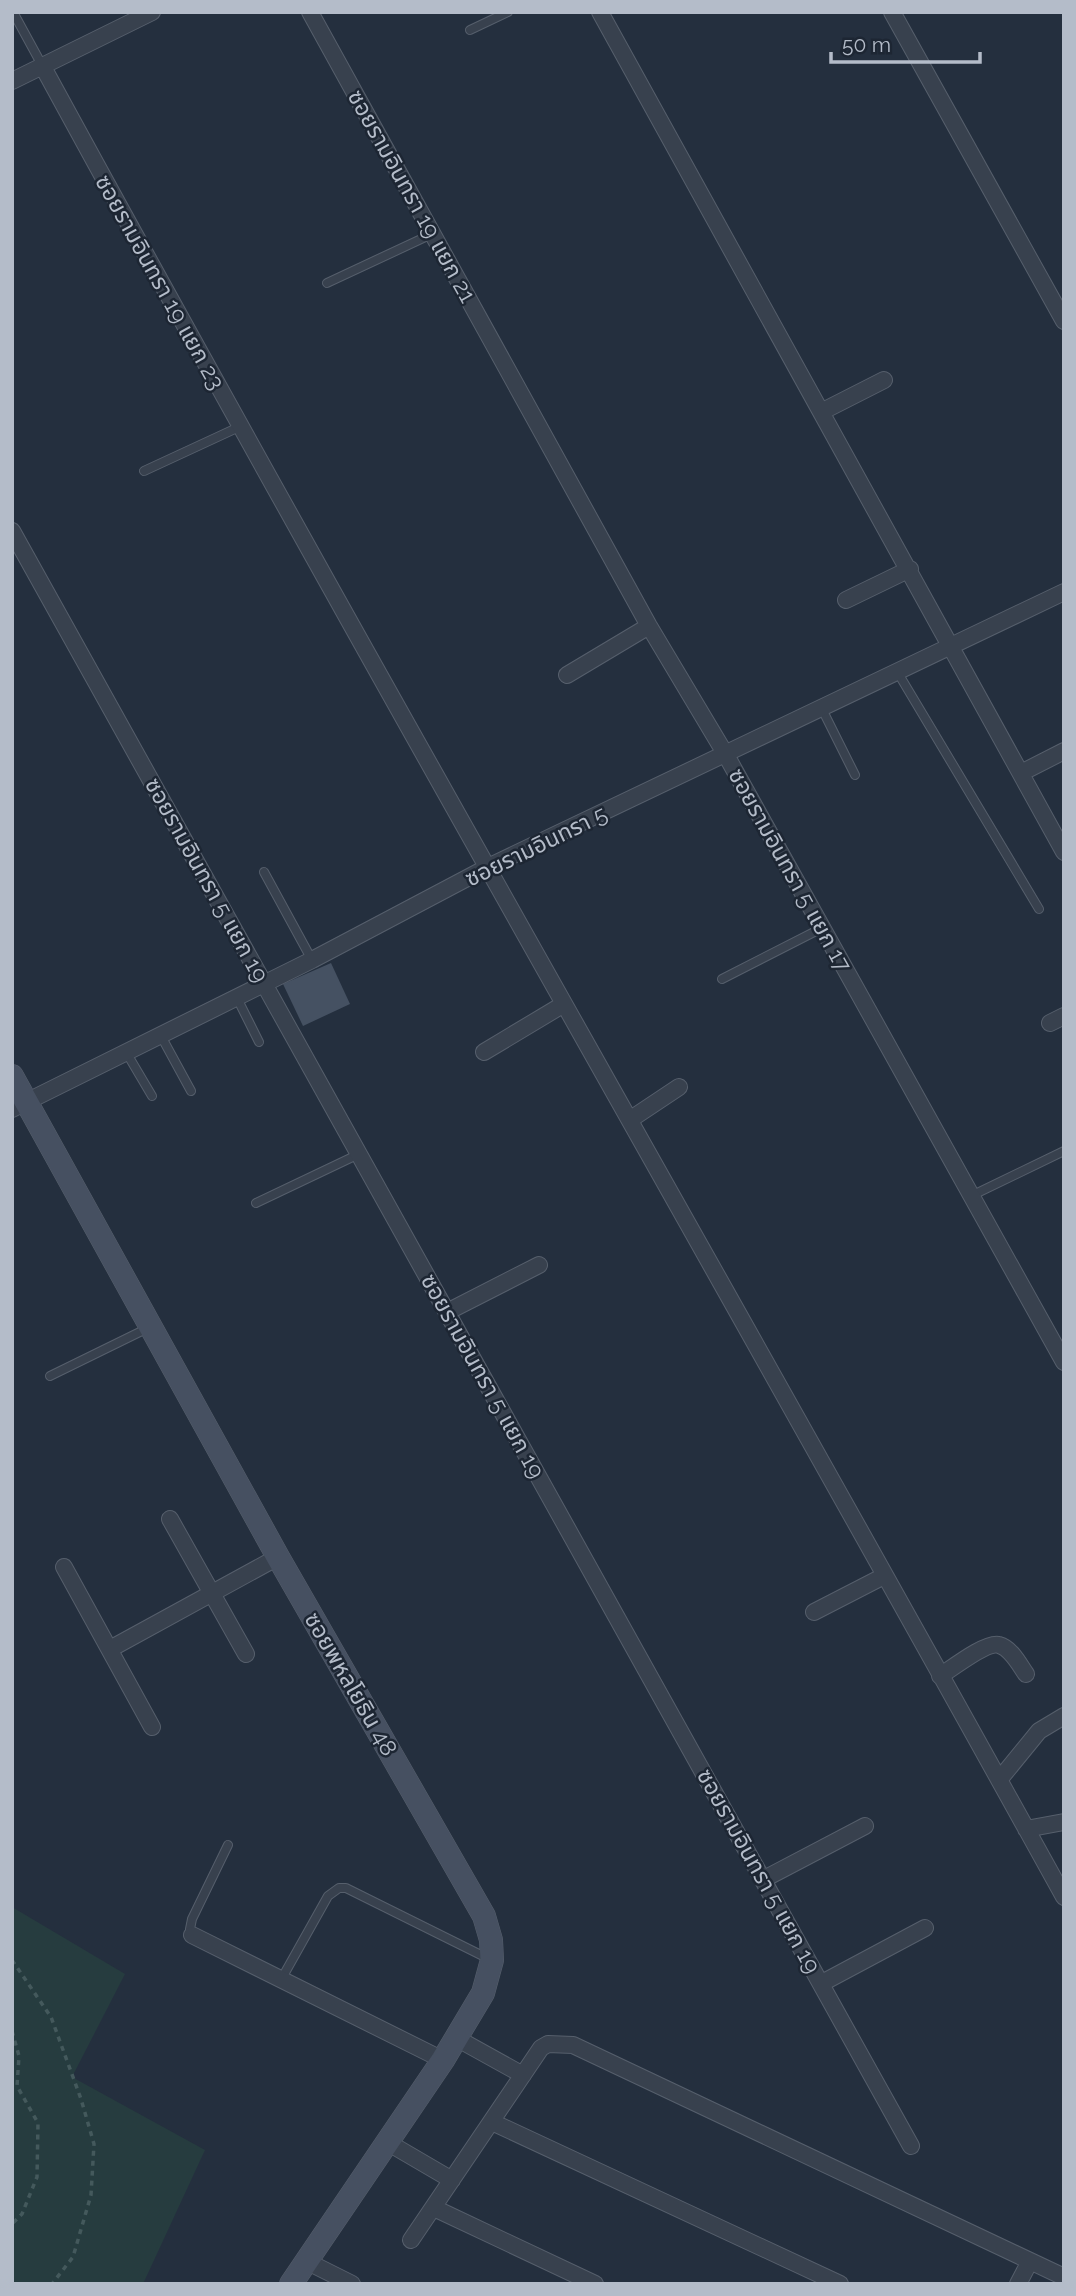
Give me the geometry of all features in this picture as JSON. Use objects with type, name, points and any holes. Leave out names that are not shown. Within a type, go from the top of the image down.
[{"type":"street","points":[[12,81],[152,12]]},
{"type":"street","name":"ซอยรามอินทรา 19 แยก 21","points":[[310,12],[513,380]]},
{"type":"street","points":[[600,12],[1064,852]]},
{"type":"street","points":[[892,12],[1064,321]]},
{"type":"street","name":"ซอยรามอินทรา 19 แยก 23","points":[[43,66],[239,426],[488,867]]},
{"type":"street","name":"ซอยรามอินทรา 5 แยก 17","points":[[513,380],[649,626],[726,755],[1064,1362]]},
{"type":"street","points":[[822,411],[884,380]]},
{"type":"street","name":"ซอยรามอินทรา 5 แยก 19","points":[[12,531],[911,2146]]},
{"type":"street","points":[[846,600],[910,569]]},
{"type":"street","name":"ซอยรามอินทรา 5","points":[[19,1105],[313,960],[488,867],[1064,592]]},
{"type":"street","points":[[567,675],[649,626]]},
{"type":"street","points":[[1021,773],[1064,751]]},
{"type":"street","points":[[488,867],[1064,1897]]},
{"type":"street","points":[[484,1052],[564,1004]]},
{"type":"street","name":"ซอยพหลโยธิน 48","points":[[12,1076],[19,1105],[151,1327],[278,1557],[484,1916],[491,1940],[492,1960],[483,1993],[457,2039],[290,2284]]},
{"type":"street","points":[[631,1119],[679,1087]]},
{"type":"street","points":[[447,1312],[539,1265]]},
{"type":"street","points":[[170,1519],[246,1654]]},
{"type":"street","points":[[110,1648],[278,1557]]},
{"type":"street","points":[[64,1567],[152,1727]]},
{"type":"street","points":[[814,1612],[884,1576]]},
{"type":"street","points":[[940,1676],[989,1645],[999,1644],[1009,1650],[1026,1674]]},
{"type":"street","points":[[999,1780],[1039,1731],[1064,1716]]},
{"type":"street","points":[[1026,1829],[1064,1822]]},
{"type":"street","points":[[764,1879],[864,1826]]},
{"type":"street","points":[[822,1983],[925,1928]]},
{"type":"street","points":[[192,1935],[443,2060]]},
{"type":"street","points":[[457,2039],[523,2075]]},
{"type":"street","points":[[411,2240],[541,2048],[548,2044],[573,2045],[1064,2277]]},
{"type":"street","points":[[492,2122],[840,2284]]},
{"type":"street","points":[[387,2142],[452,2180]]},
{"type":"street","points":[[434,2208],[595,2284]]},
{"type":"street","points":[[306,2261],[352,2284]]},
{"type":"street","points":[[1018,2284],[1030,2261]]},
{"type":"lane","points":[[13,12],[43,66]]},
{"type":"lane","points":[[470,30],[508,12]]},
{"type":"lane","points":[[327,283],[434,233]]},
{"type":"lane","points":[[144,471],[239,426]]},
{"type":"lane","points":[[898,673],[1039,909]]},
{"type":"lane","points":[[822,709],[855,775]]},
{"type":"lane","points":[[264,872],[313,960]]},
{"type":"lane","points":[[722,979],[822,928]]},
{"type":"lane","points":[[236,996],[259,1042]]},
{"type":"lane","points":[[160,1035],[191,1091]]},
{"type":"lane","points":[[126,1052],[152,1096]]},
{"type":"lane","points":[[971,1196],[1064,1151]]},
{"type":"lane","points":[[256,1203],[359,1154]]},
{"type":"lane","points":[[50,1376],[151,1327]]},
{"type":"lane","points":[[192,1935],[192,1919],[228,1845]]},
{"type":"lane","points":[[282,1979],[328,1896],[339,1888],[346,1888],[492,1960]]},
{"type":"path","points":[[14,1962],[51,2017],[81,2099],[94,2144],[91,2195],[73,2257],[52,2284]]},
{"type":"path","points":[[12,2031],[19,2056],[17,2086],[38,2123],[37,2177],[22,2214],[12,2224]]},
{"type":"green space","points":[[12,1907],[125,1974],[72,2077],[205,2150],[143,2284],[12,2284]]},
{"type":"building","points":[[331,963],[350,1004],[303,1026],[283,984]]}]
